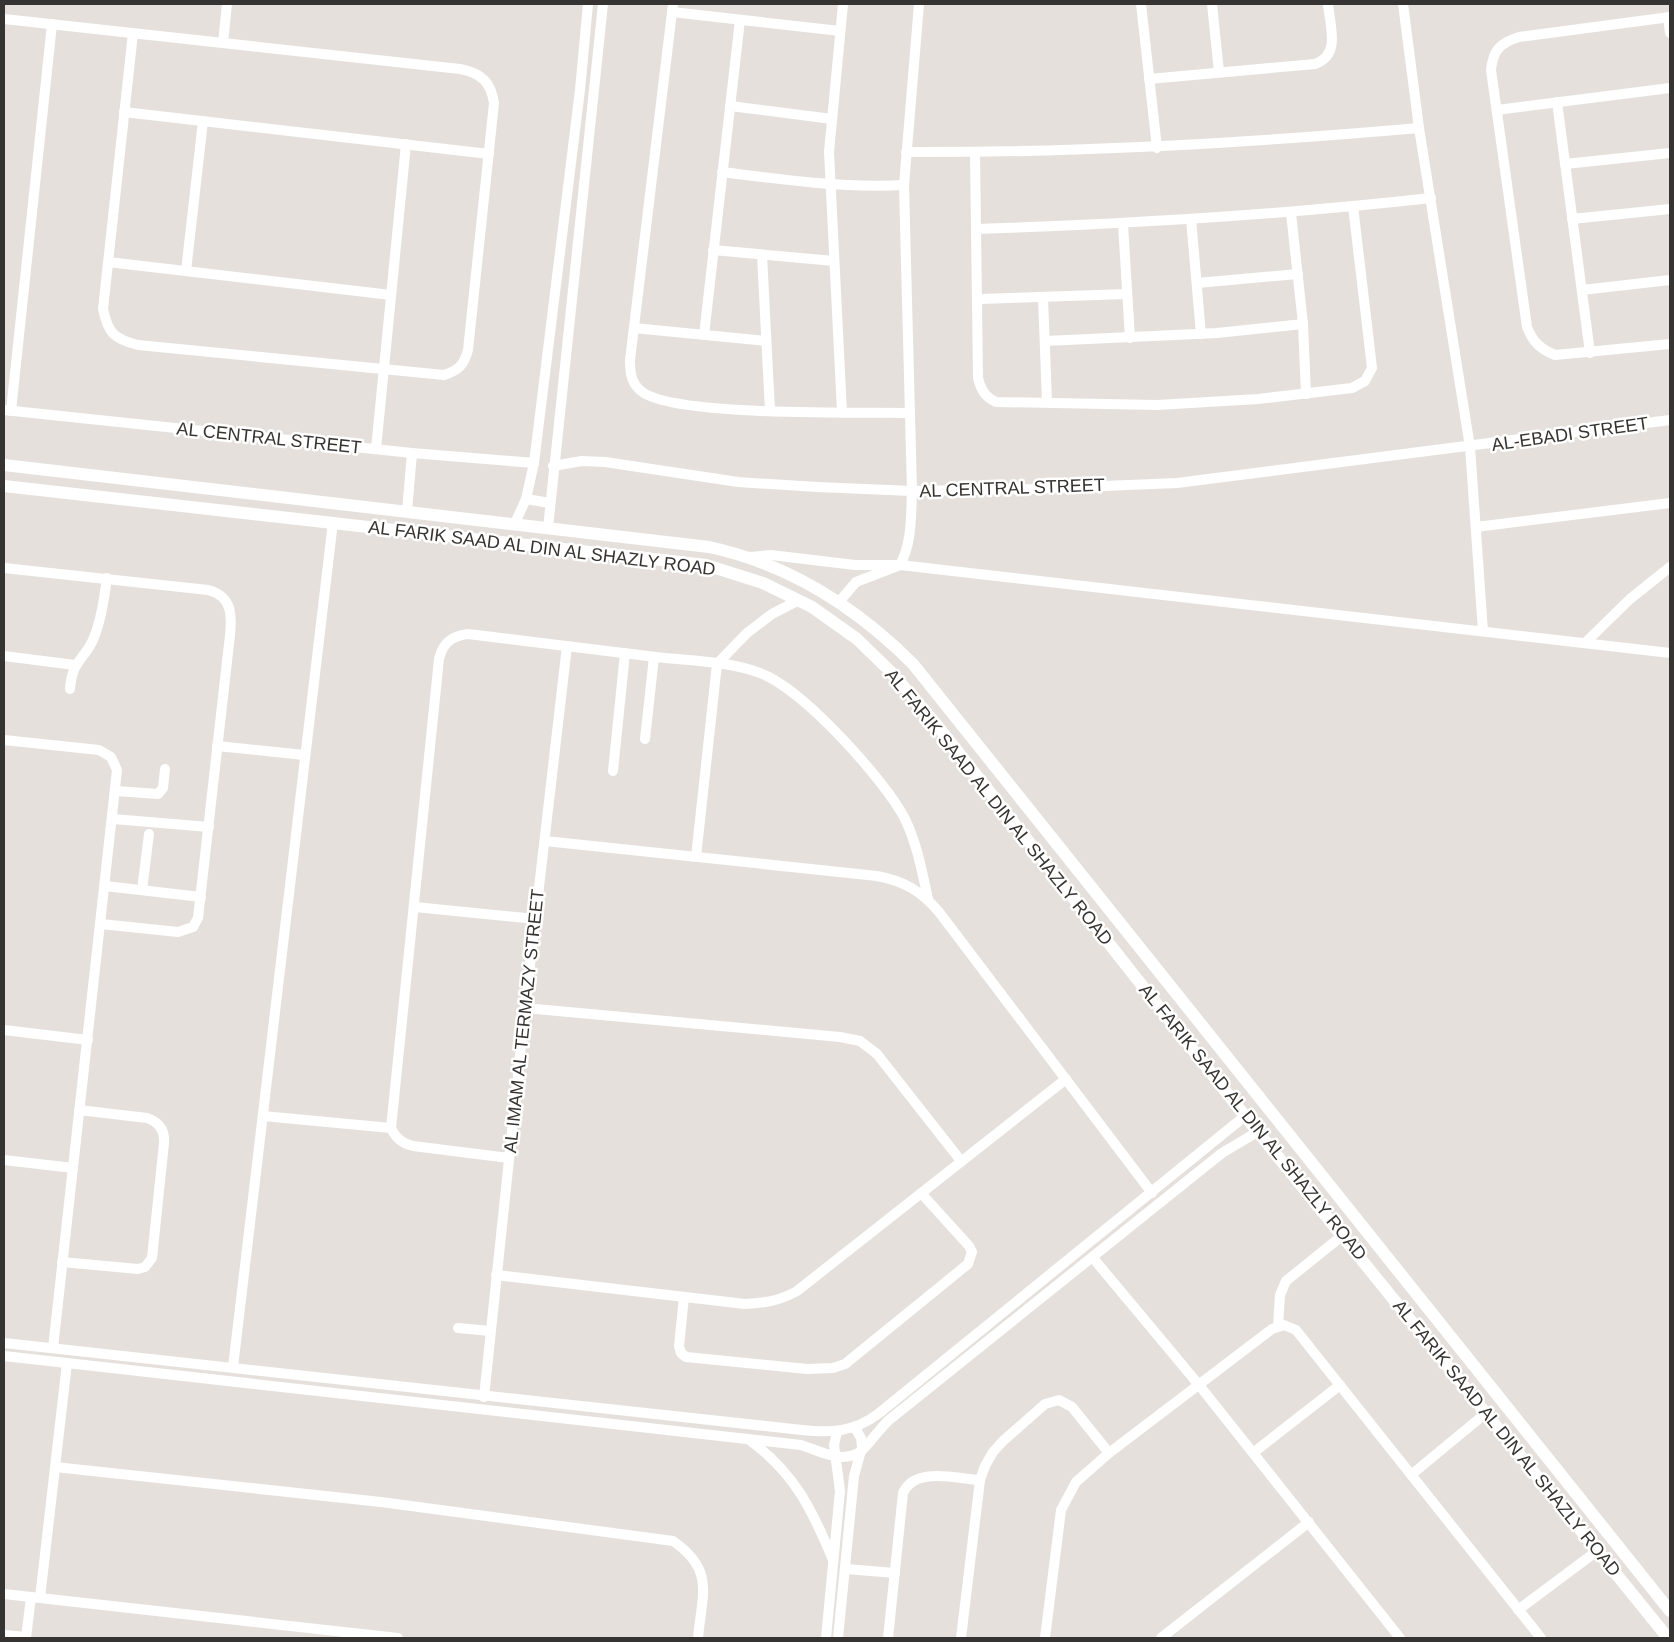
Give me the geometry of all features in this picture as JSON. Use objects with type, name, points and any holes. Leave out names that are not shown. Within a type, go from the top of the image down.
[{"type":"street","points":[[222,43],[227,4]]},
{"type":"street","points":[[515,523],[526,499],[534,463],[580,90],[588,4]]},
{"type":"street","points":[[548,528],[603,4]]},
{"type":"street","points":[[842,412],[829,152],[843,4]]},
{"type":"street","points":[[839,602],[856,582],[900,565],[908,547],[912,491],[904,185],[919,4]]},
{"type":"street","points":[[1140,4],[1157,148]]},
{"type":"street","points":[[1212,4],[1219,72]]},
{"type":"street","points":[[1149,78],[1315,64],[1325,60],[1332,51],[1328,4]]},
{"type":"street","points":[[1403,4],[1419,128],[1470,447],[1483,631]]},
{"type":"street","points":[[840,31],[740,20],[672,8],[630,376],[640,391],[655,399],[688,405],[770,411],[910,413]]},
{"type":"street","points":[[1670,33],[1669,17],[1519,37],[1507,40],[1497,47],[1493,58],[1492,70],[1527,327],[1532,340],[1542,350],[1555,355],[1670,344]]},
{"type":"street","points":[[4,19],[52,24],[133,33],[222,43],[474,72],[485,79],[492,90],[494,103],[489,154],[468,350],[465,362],[456,371],[444,375],[138,345],[120,340],[107,327],[103,309],[133,33]]},
{"type":"street","points":[[704,335],[740,20]]},
{"type":"street","points":[[7,411],[52,24]]},
{"type":"street","points":[[1497,110],[1670,88]]},
{"type":"street","points":[[1557,102],[1590,352]]},
{"type":"street","points":[[730,106],[832,119]]},
{"type":"street","points":[[124,112],[489,154]]},
{"type":"street","points":[[186,271],[203,121]]},
{"type":"street","points":[[906,152],[975,153],[1157,148],[1419,128]]},
{"type":"street","points":[[376,449],[406,144]]},
{"type":"street","points":[[975,153],[979,300],[978,378],[981,390],[988,398],[996,402],[1157,405],[1306,394],[1352,388],[1365,381],[1372,368],[1353,206]]},
{"type":"street","points":[[1565,164],[1670,153]]},
{"type":"street","points":[[722,172],[872,187],[904,185]]},
{"type":"street","points":[[976,229],[1123,224],[1291,213],[1430,198]]},
{"type":"street","points":[[1572,219],[1670,209]]},
{"type":"street","points":[[1291,213],[1303,324],[1306,394]]},
{"type":"street","points":[[1191,219],[1201,334]]},
{"type":"street","points":[[1123,224],[1130,338]]},
{"type":"street","points":[[714,250],[834,261]]},
{"type":"street","points":[[762,255],[770,411]]},
{"type":"street","points":[[108,262],[391,295]]},
{"type":"street","points":[[1197,283],[1298,274]]},
{"type":"street","points":[[1582,290],[1670,280]]},
{"type":"street","points":[[979,300],[1128,294]]},
{"type":"street","points":[[1043,297],[1047,402]]},
{"type":"street","points":[[1045,342],[1201,334],[1303,324]]},
{"type":"street","points":[[634,328],[766,341]]},
{"type":"street","name":"AL CENTRAL STREET","points":[[7,411],[412,453],[534,463]]},
{"type":"street","name":"AL-EBADI STREET","points":[[1470,447],[1670,420]]},
{"type":"street","name":"AL CENTRAL STREET","points":[[553,466],[582,461],[605,462],[738,482],[912,491],[1177,483],[1470,447]]},
{"type":"street","points":[[407,511],[412,453]]},
{"type":"street","name":"AL FARIK SAAD AL DIN AL SHAZLY ROAD","points":[[4,465],[628,536],[709,547],[750,557],[799,578],[839,602],[881,633],[913,664],[1670,1610]]},
{"type":"street","points":[[130,500],[137,499],[142,492],[141,483],[136,480]]},
{"type":"street","points":[[168,504],[159,500],[159,491],[164,486],[172,484]]},
{"type":"street","name":"AL FARIK SAAD AL DIN AL SHAZLY ROAD","points":[[4,486],[676,560],[725,570],[763,583],[799,600],[836,622],[878,658],[936,724],[1245,1116],[1668,1638]]},
{"type":"street","points":[[526,499],[550,503]]},
{"type":"street","points":[[1476,527],[1670,503]]},
{"type":"street","points":[[233,1368],[333,522]]},
{"type":"street","points":[[584,550],[589,549],[596,543],[590,532]]},
{"type":"street","points":[[623,554],[616,549],[616,542],[620,538],[628,536]]},
{"type":"street","points":[[750,557],[777,555],[855,565],[900,565],[1670,653]]},
{"type":"street","points":[[4,568],[208,590],[216,592],[227,602],[232,616],[201,897],[196,922],[183,931],[101,924]]},
{"type":"street","points":[[1585,643],[1630,599],[1670,568]]},
{"type":"street","points":[[70,689],[75,665],[92,642],[97,630],[107,578]]},
{"type":"street","points":[[696,857],[717,664],[747,633],[772,614],[799,600]]},
{"type":"street","points":[[509,1158],[413,1146],[403,1143],[396,1137],[391,1128],[442,649],[448,641],[468,634],[717,664],[760,673],[780,682],[818,716],[885,788],[904,818],[913,837],[920,857],[928,898]]},
{"type":"street","name":"AL IMAM AL TERMAZY STREET","points":[[484,1396],[525,1008],[567,646]]},
{"type":"street","points":[[613,772],[625,653]]},
{"type":"street","points":[[4,656],[75,665]]},
{"type":"street","points":[[645,739],[654,657]]},
{"type":"street","points":[[4,740],[104,752],[111,756],[117,770],[53,1348]]},
{"type":"street","points":[[217,746],[304,755]]},
{"type":"street","points":[[116,791],[158,794],[163,788],[164,768]]},
{"type":"street","points":[[1002,808],[1011,812],[1016,810],[1021,804],[1020,798]]},
{"type":"street","points":[[113,819],[209,828]]},
{"type":"street","points":[[1024,837],[1025,828],[1028,825],[1041,824]]},
{"type":"street","points":[[142,890],[149,834]]},
{"type":"street","points":[[545,842],[878,876],[898,880],[914,888],[928,898],[1152,1193]]},
{"type":"street","points":[[105,886],[201,897]]},
{"type":"street","points":[[415,907],[536,919]]},
{"type":"street","points":[[525,1008],[850,1038],[860,1041],[878,1054],[961,1161]]},
{"type":"street","points":[[4,1030],[88,1040]]},
{"type":"street","points":[[496,1275],[745,1304],[769,1303],[784,1298],[797,1291],[1066,1078]]},
{"type":"street","points":[[62,1262],[138,1269],[145,1267],[152,1258],[164,1143],[162,1130],[153,1120],[147,1118],[80,1110]]},
{"type":"street","points":[[263,1116],[391,1128]]},
{"type":"street","points":[[4,1343],[519,1401],[837,1432],[855,1428],[878,1414],[1042,1283],[1245,1116]]},
{"type":"street","points":[[4,1356],[801,1445],[836,1457],[849,1456],[861,1451],[885,1424],[1222,1153],[1259,1131]]},
{"type":"street","points":[[1213,1142],[1222,1153]]},
{"type":"street","points":[[4,1160],[73,1168]]},
{"type":"street","points":[[684,1297],[679,1346],[681,1352],[686,1357],[807,1369],[833,1368],[845,1364],[968,1264],[972,1258],[969,1246],[921,1193]]},
{"type":"street","points":[[1118,1220],[1127,1230]]},
{"type":"street","points":[[1278,1326],[1280,1295],[1286,1281],[1343,1235]]},
{"type":"street","points":[[1093,1258],[1199,1385],[1400,1638]]},
{"type":"street","points":[[1042,1283],[1043,1289],[1050,1292]]},
{"type":"street","points":[[1031,1291],[1038,1294],[1038,1302]]},
{"type":"street","points":[[1045,1638],[1061,1510],[1076,1482],[1109,1453],[1278,1326],[1291,1326],[1296,1330],[1541,1638]]},
{"type":"street","points":[[458,1328],[490,1331]]},
{"type":"street","points":[[16,1358],[18,1344]]},
{"type":"street","points":[[113,1368],[114,1355]]},
{"type":"street","points":[[192,1377],[194,1363]]},
{"type":"street","points":[[4,1635],[26,1638],[35,1598],[55,1467],[67,1364]]},
{"type":"street","points":[[282,1386],[283,1373]]},
{"type":"street","points":[[1253,1453],[1340,1385]]},
{"type":"street","points":[[444,1405],[446,1392]]},
{"type":"street","points":[[962,1638],[980,1480],[993,1452],[1045,1404],[1059,1400],[1072,1406],[1109,1453]]},
{"type":"street","points":[[518,1413],[519,1401]]},
{"type":"street","points":[[1410,1475],[1486,1413]]},
{"type":"street","points":[[878,1414],[878,1422],[885,1424]]},
{"type":"street","points":[[838,1638],[856,1464],[861,1451],[862,1438],[855,1428]]},
{"type":"street","points":[[1507,1438],[1513,1442],[1520,1440],[1524,1436],[1524,1428]]},
{"type":"street","points":[[801,1445],[802,1430]]},
{"type":"street","points":[[826,1638],[840,1484],[834,1445],[837,1432]]},
{"type":"street","points":[[747,1439],[775,1462],[799,1490],[813,1513],[833,1562]]},
{"type":"street","points":[[1529,1466],[1529,1458],[1545,1455]]},
{"type":"street","points":[[55,1467],[381,1502],[672,1541],[689,1552],[699,1565],[704,1580],[698,1638]]},
{"type":"street","points":[[888,1638],[903,1493],[906,1486],[911,1481],[925,1476],[980,1480]]},
{"type":"street","points":[[840,1484],[846,1480],[854,1483]]},
{"type":"street","points":[[1161,1638],[1166,1632],[1309,1522]]},
{"type":"street","points":[[1518,1610],[1597,1551]]},
{"type":"street","points":[[846,1569],[895,1573]]},
{"type":"street","points":[[4,1594],[312,1634],[398,1638]]}]
